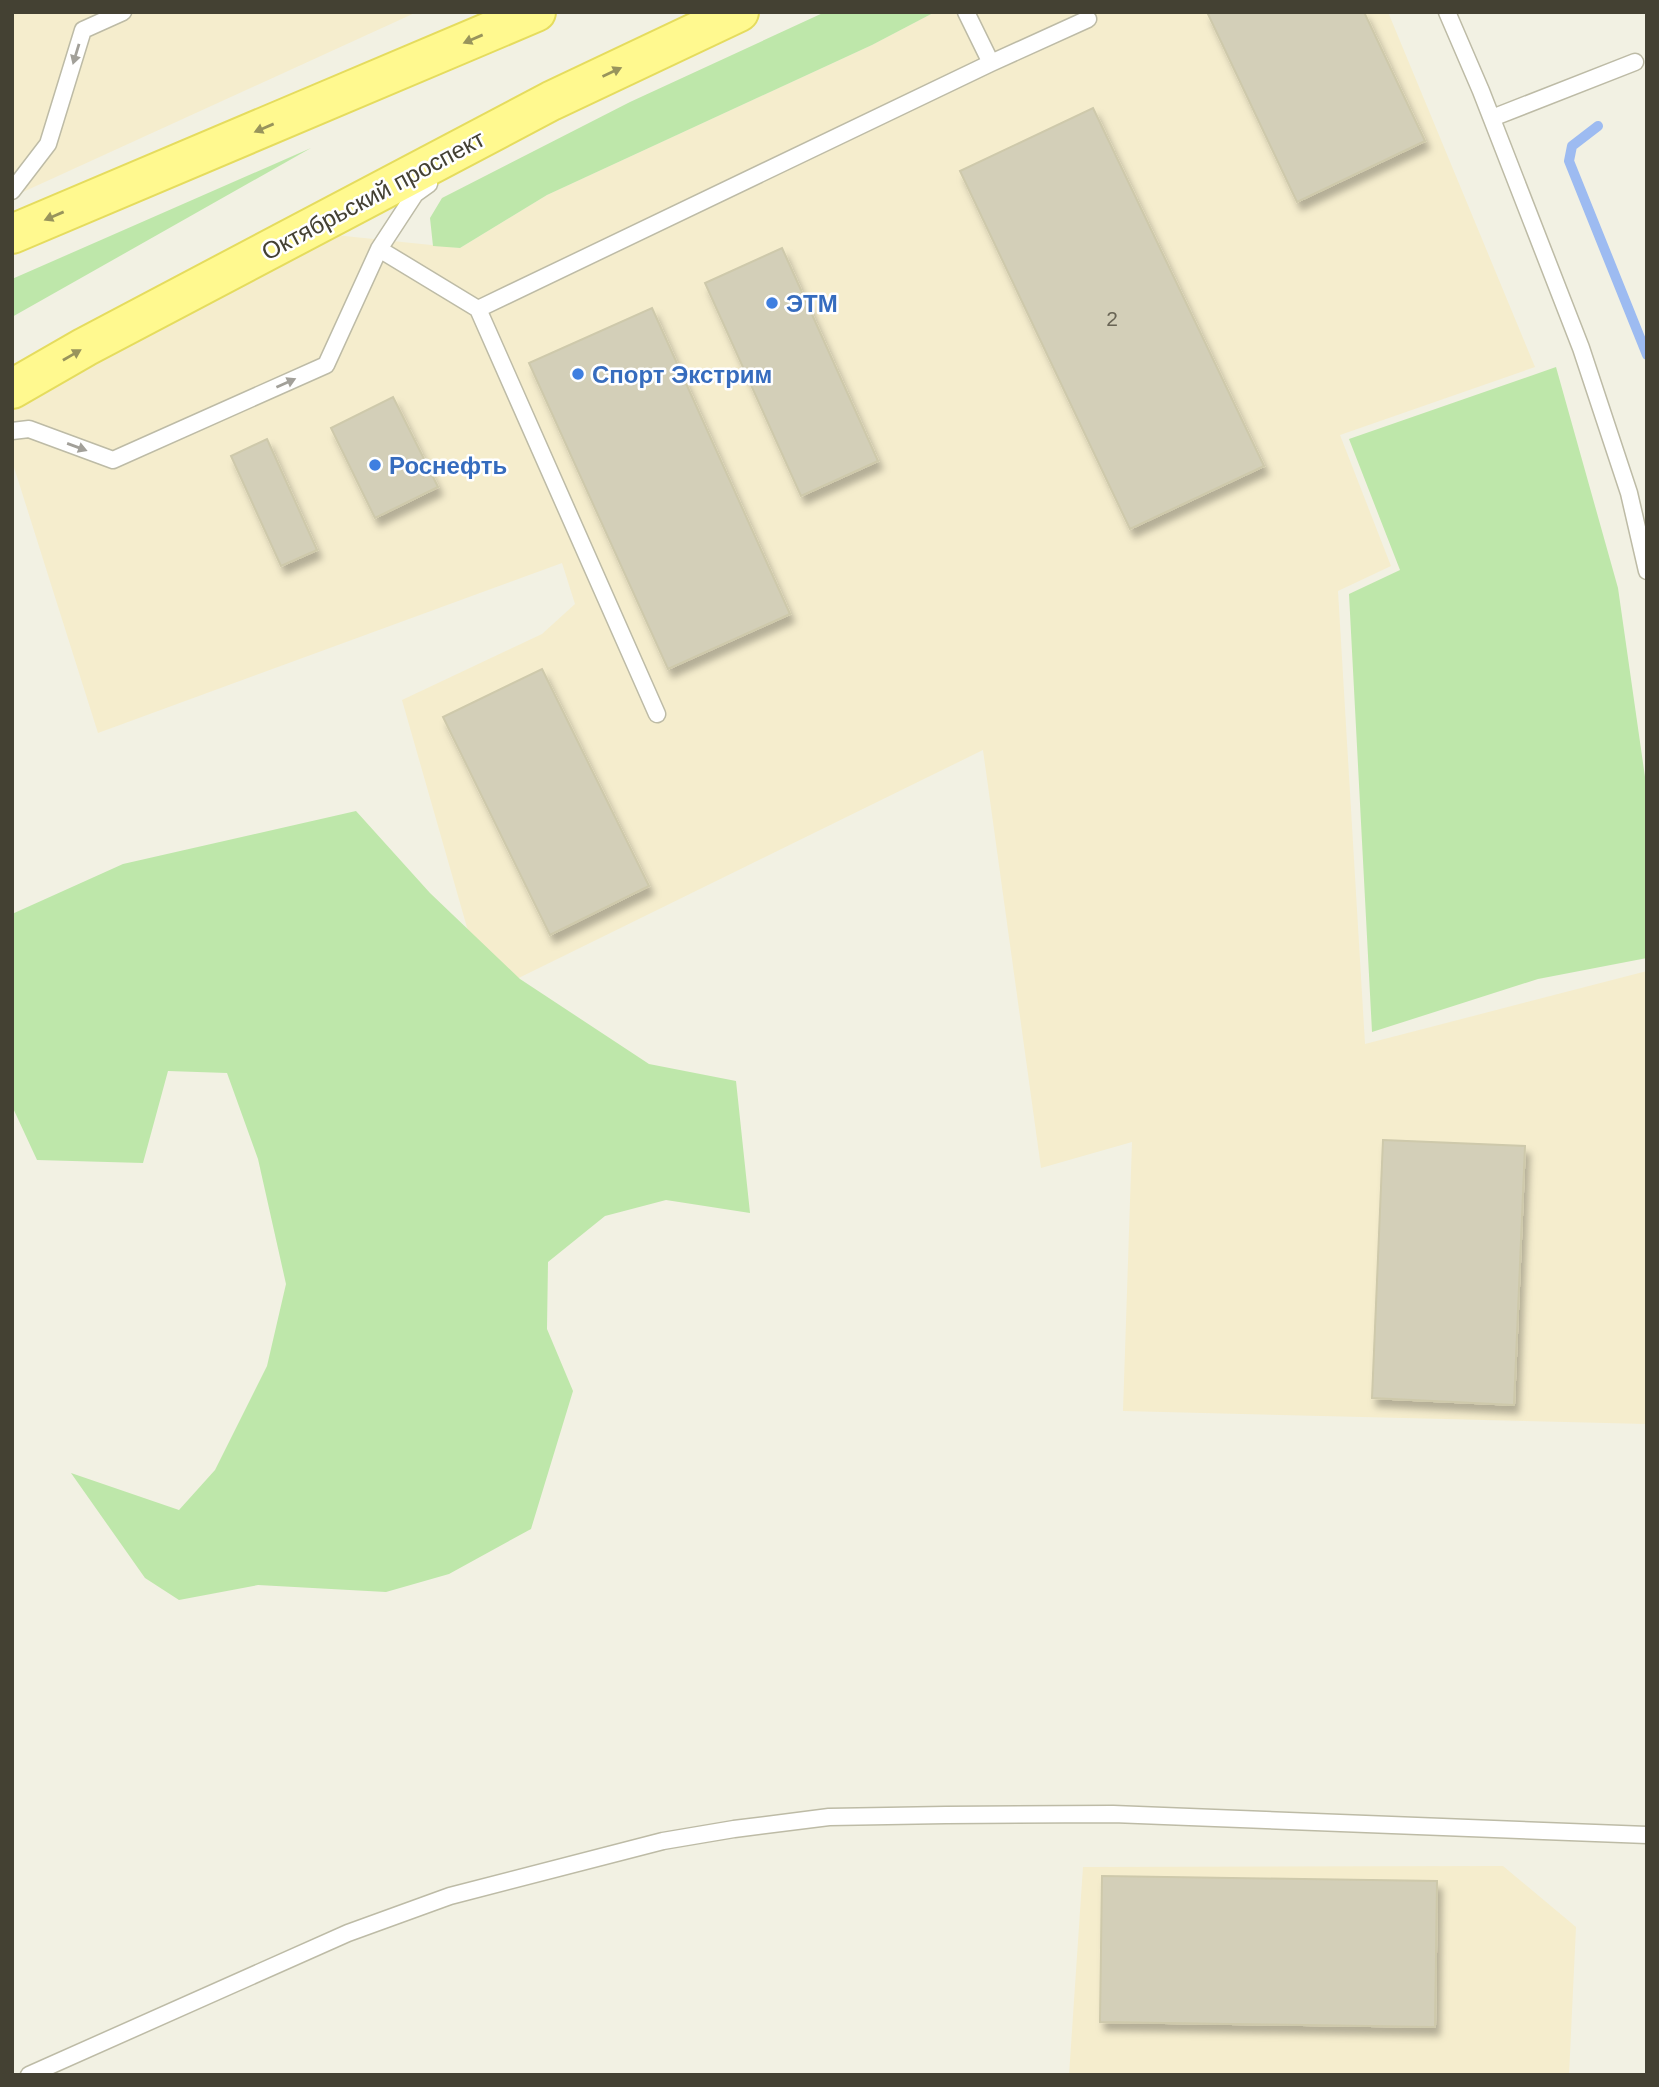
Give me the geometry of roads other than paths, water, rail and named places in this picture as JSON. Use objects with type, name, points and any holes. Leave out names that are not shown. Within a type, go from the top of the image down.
[{"type":"main road","points":[[12,234],[536,12]]},
{"type":"main road","name":"Октябрьский проспект","points":[[12,388],[551,101],[739,12]]},
{"type":"lane","points":[[12,191],[48,144],[83,30],[123,12]]},
{"type":"lane","points":[[966,12],[991,63]]},
{"type":"lane","points":[[1447,12],[1492,118],[1581,348],[1629,493],[1647,571]]},
{"type":"lane","points":[[478,309],[1088,19]]},
{"type":"lane","points":[[1492,118],[1635,62]]},
{"type":"lane","points":[[12,431],[29,429],[113,460],[326,365],[379,249],[415,194],[551,101]]},
{"type":"lane","points":[[379,249],[478,309],[657,714]]},
{"type":"lane","points":[[29,2075],[348,1933],[450,1896],[663,1841],[734,1829],[829,1817],[1113,1814],[1647,1835]]},
{"type":"waterway","points":[[1598,126],[1572,146],[1569,161],[1647,355]]},
{"type":"place","name":"ЭТМ","points":[[772,303]]},
{"type":"place","name":"Спорт Экстрим","points":[[578,374]]},
{"type":"place","name":"Роснефть","points":[[375,465]]}]
